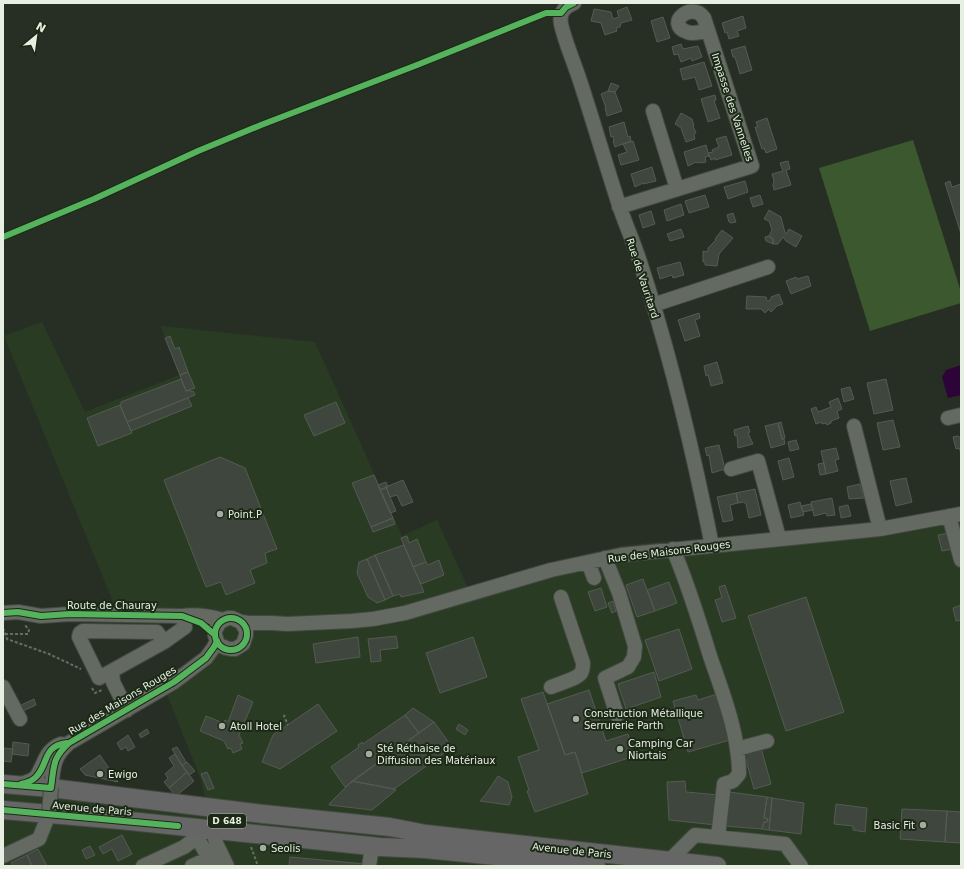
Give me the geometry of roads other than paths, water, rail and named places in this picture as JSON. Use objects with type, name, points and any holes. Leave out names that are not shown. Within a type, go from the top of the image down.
[{"type":"main road","name":"Avenue de Paris","points":[[11,784],[130,799],[390,827],[426,841],[536,863],[596,866]]},
{"type":"main road","name":"Avenue de Paris","points":[[3,798],[377,842]]},
{"type":"main road","name":"Avenue de Paris","points":[[3,810],[135,822],[206,832],[377,842],[426,841],[717,866]]},
{"type":"street","name":"Rue de Vauritard","points":[[574,3],[566,7],[561,13],[561,25],[653,305],[670,364],[696,467],[712,546]]},
{"type":"street","name":"Impasse des Vannelles","points":[[620,207],[752,166],[708,31]]},
{"type":"street","points":[[653,111],[677,189]]},
{"type":"street","points":[[653,305],[768,267]]},
{"type":"street","points":[[854,426],[880,529]]},
{"type":"street","points":[[731,468],[758,461],[779,538]]},
{"type":"street","points":[[955,515],[961,560]]},
{"type":"street","name":"Rue des Maisons Rouges","points":[[241,622],[287,624],[352,621],[393,616],[550,570],[605,558],[646,551],[880,529],[955,515]]},
{"type":"street","points":[[673,549],[727,706],[737,749],[739,774],[733,781],[724,784],[718,837]]},
{"type":"street","points":[[605,558],[619,593],[635,646],[634,657],[628,667],[605,678],[618,715]]},
{"type":"street","points":[[588,562],[594,578]]},
{"type":"street","points":[[551,687],[577,677],[583,668],[583,663],[561,597]]},
{"type":"street","name":"Route de Chauray","points":[[3,613],[18,612],[41,616],[70,614],[203,615],[223,620]]},
{"type":"street","points":[[164,642],[156,632],[83,631],[80,633],[79,637],[100,678],[164,642],[185,627],[182,616]]},
{"type":"street","name":"Route de Chauray","points":[[182,616],[201,623],[216,638]]},
{"type":"street","points":[[232,618],[241,622],[246,630],[245,640],[239,647],[231,649],[221,646],[216,638],[217,626],[223,620],[232,618]]},
{"type":"street","name":"Rue des Maisons Rouges","points":[[245,640],[261,632],[287,624]]},
{"type":"street","name":"Rue des Maisons Rouges","points":[[3,856],[39,839],[48,814],[54,767],[60,751],[69,743],[174,682],[206,658],[214,647],[216,638]]},
{"type":"street","name":"Rue des Maisons Rouges","points":[[174,682],[190,677],[231,649]]},
{"type":"street","points":[[112,671],[113,682],[126,711]]},
{"type":"street","points":[[3,687],[20,719]]},
{"type":"street","points":[[737,749],[767,741]]},
{"type":"street","name":"Rue des Maisons Rouges","points":[[11,784],[26,782],[36,778],[46,758],[54,747],[69,743]]},
{"type":"street","points":[[3,815],[18,816],[30,812]]},
{"type":"street","points":[[192,866],[211,862],[206,832]]},
{"type":"street","points":[[143,866],[184,847],[206,832]]},
{"type":"street","points":[[206,832],[216,843],[227,866]]},
{"type":"street","points":[[669,861],[695,835],[785,844],[801,866]]},
{"type":"street","points":[[369,866],[377,842]]},
{"type":"place","name":"Point.P","points":[[220,514]]},
{"type":"place","name":"Construction Métallique Serrurerie Parth","points":[[576,719]]},
{"type":"place","name":"Atoll Hotel","points":[[222,726]]},
{"type":"place","name":"Camping Car Niortais","points":[[620,749]]},
{"type":"place","name":"Sté Réthaise de Diffusion des Matériaux","points":[[369,754]]},
{"type":"place","name":"Ewigo","points":[[100,774]]},
{"type":"place","name":"Basic Fit","points":[[923,825]]},
{"type":"place","name":"Seolis","points":[[263,848]]}]
